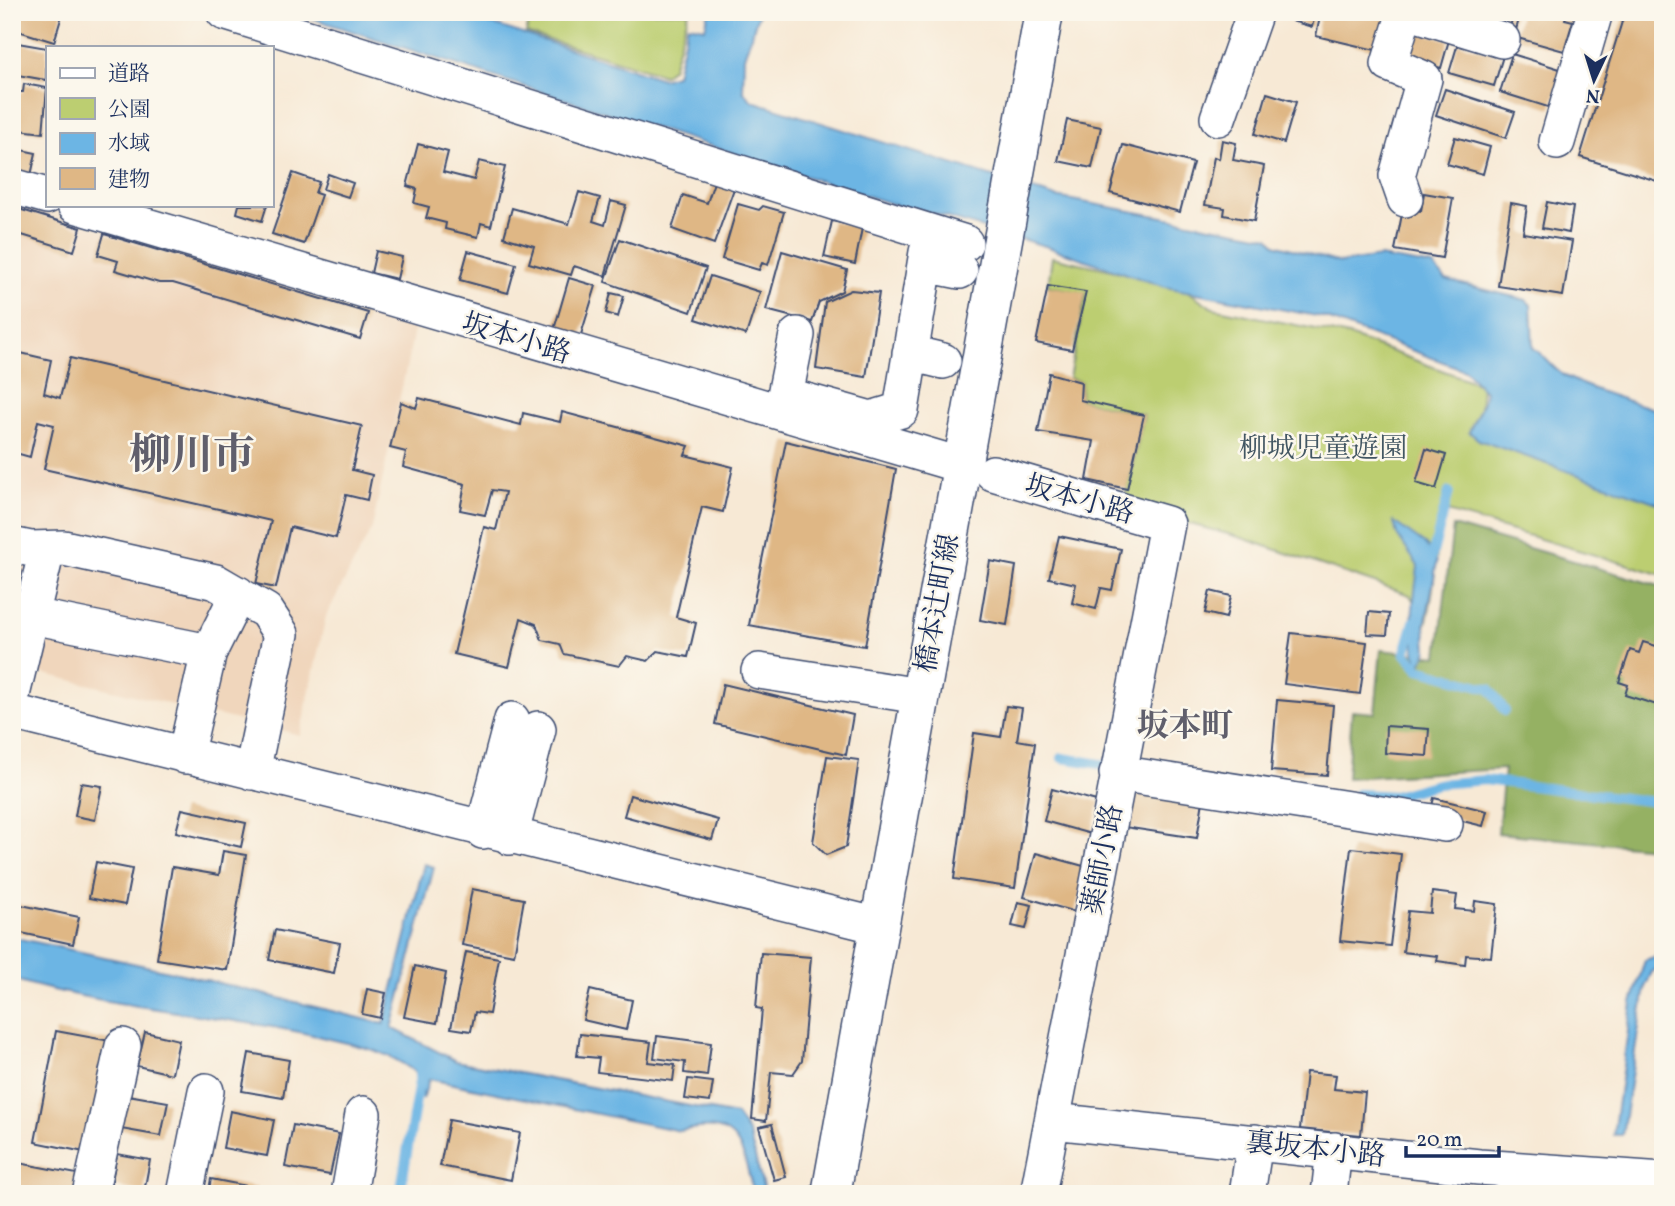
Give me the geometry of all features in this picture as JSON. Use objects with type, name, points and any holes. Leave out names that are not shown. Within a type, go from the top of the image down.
[{"type":"main road","name":"橋本辻町線","points":[[831,1194],[920,696],[976,469],[1003,236],[1044,12]]},
{"type":"street","points":[[224,12],[963,257],[926,258],[927,357],[901,410],[868,429]]},
{"type":"street","points":[[1218,118],[1255,12]]},
{"type":"street","points":[[1405,200],[1397,176],[1424,79],[1389,64],[1408,12],[1502,40]]},
{"type":"street","points":[[1557,142],[1595,12]]},
{"type":"street","points":[[12,186],[46,196]]},
{"type":"street","name":"坂本小路","points":[[79,206],[868,429],[976,469],[1167,524]]},
{"type":"street","points":[[782,405],[797,335]]},
{"type":"street","name":"薬師小路","points":[[1038,1194],[1167,524]]},
{"type":"street","points":[[12,545],[47,550],[64,548],[216,582],[266,611],[281,634],[252,772]]},
{"type":"street","points":[[12,695],[22,618],[47,550]]},
{"type":"street","points":[[185,755],[209,652],[238,594]]},
{"type":"street","points":[[22,618],[47,619],[209,652]]},
{"type":"street","points":[[759,671],[920,696]]},
{"type":"street","points":[[12,712],[497,834],[879,926]]},
{"type":"street","points":[[497,834],[525,724]]},
{"type":"street","points":[[1118,768],[1429,822]]},
{"type":"street","points":[[90,1194],[123,1046]]},
{"type":"street","points":[[185,1194],[206,1091]]},
{"type":"street","points":[[349,1194],[363,1114]]},
{"type":"street","name":"裏坂本小路","points":[[1053,1121],[1479,1167],[1663,1180]]},
{"type":"street","points":[[1247,1194],[1255,1142]]},
{"type":"street","points":[[1329,1194],[1334,1150]]},
{"type":"shaded area","points":[[12,198],[417,317],[372,528],[326,616],[300,735],[12,666]]},
{"type":"green space","points":[[532,12],[689,12],[672,68],[664,75],[526,33]]},
{"type":"green space","name":"柳城児童遊園","points":[[1052,257],[1152,279],[1195,271],[1189,292],[1213,308],[1349,336],[1482,385],[1480,408],[1469,432],[1663,500],[1663,575],[1444,511],[1426,624],[1410,595],[1239,537],[1123,506],[1144,415],[1080,400],[1081,382],[1069,378],[1086,293],[1048,286]]},
{"type":"green space","points":[[1453,526],[1663,587],[1663,849],[1498,833],[1504,769],[1347,778],[1352,711],[1375,713],[1381,650],[1438,656]]},
{"type":"water","points":[[292,12],[455,12],[662,79],[676,75],[688,25],[705,28],[709,12],[759,12],[744,57],[743,91],[752,101],[1056,197],[1269,237],[1275,244],[1340,263],[1380,257],[1433,266],[1446,280],[1526,300],[1531,305],[1533,348],[1560,373],[1600,392],[1663,412],[1663,505],[1479,440],[1469,432],[1483,402],[1485,391],[1465,370],[1322,317],[1165,287],[1045,246],[911,207],[908,209]]},
{"type":"water","points":[[1394,522],[1426,545],[1437,562],[1425,626],[1427,650],[1421,665],[1418,665],[1412,627],[1418,566],[1397,535]]},
{"type":"water","points":[[424,864],[434,867],[392,1028],[456,1061],[736,1115],[749,1134],[765,1194],[754,1194],[741,1149],[735,1139],[715,1128],[680,1131],[429,1079],[423,1099],[419,1080],[412,1070],[390,1057],[366,1048],[279,1028],[87,997],[12,979],[12,937],[178,973],[384,1024]]},
{"type":"water","points":[[1663,954],[1663,965],[1652,972],[1645,987],[1622,1135],[1613,1135],[1632,1003],[1645,960]]},
{"type":"building","points":[[12,12],[63,12],[54,42],[12,29]]},
{"type":"building","points":[[1295,12],[1316,12],[1312,27],[1292,21]]},
{"type":"building","points":[[1321,12],[1394,12],[1384,52],[1316,36]]},
{"type":"building","points":[[1447,12],[1514,12],[1509,31]]},
{"type":"building","points":[[1521,12],[1567,12],[1565,19],[1573,21],[1564,51],[1514,37]]},
{"type":"building","points":[[1625,12],[1663,12],[1663,183],[1580,157]]},
{"type":"building","points":[[1410,30],[1449,40],[1441,68],[1402,58]]},
{"type":"building","points":[[12,42],[46,48],[46,80],[12,74]]},
{"type":"building","points":[[1458,43],[1503,56],[1494,86],[1449,73]]},
{"type":"building","points":[[1512,54],[1563,70],[1551,108],[1500,92]]},
{"type":"building","points":[[12,76],[19,77],[17,92],[23,92],[24,84],[46,88],[43,133],[12,129]]},
{"type":"building","points":[[1445,89],[1515,112],[1506,138],[1436,115]]},
{"type":"building","points":[[1267,93],[1296,102],[1284,143],[1255,134]]},
{"type":"building","points":[[1067,120],[1101,127],[1092,168],[1058,161]]},
{"type":"building","points":[[1455,137],[1490,147],[1483,174],[1447,164]]},
{"type":"building","points":[[1222,140],[1236,143],[1233,160],[1264,166],[1254,221],[1224,215],[1225,208],[1205,205],[1214,157],[1219,159]]},
{"type":"building","points":[[418,144],[448,152],[443,172],[474,180],[479,161],[505,167],[491,226],[481,223],[478,237],[445,229],[446,223],[426,218],[429,207],[414,203],[417,189],[407,186]]},
{"type":"building","points":[[1123,145],[1193,163],[1180,212],[1110,193]]},
{"type":"building","points":[[12,148],[36,153],[30,180],[12,176]]},
{"type":"building","points":[[293,173],[319,182],[315,193],[321,195],[304,244],[272,234]]},
{"type":"building","points":[[328,174],[353,183],[348,197],[323,189]]},
{"type":"building","points":[[716,176],[736,183],[714,244],[672,229],[683,195],[707,203]]},
{"type":"building","points":[[579,192],[600,198],[593,221],[605,225],[611,201],[626,205],[605,276],[574,266],[571,275],[529,263],[534,246],[504,237],[512,208],[569,224]]},
{"type":"building","points":[[1424,193],[1453,198],[1442,258],[1395,250],[1403,209],[1421,211]]},
{"type":"building","points":[[1547,202],[1573,207],[1569,233],[1542,228]]},
{"type":"building","points":[[1511,203],[1527,206],[1523,233],[1572,241],[1563,296],[1498,286]]},
{"type":"building","points":[[738,204],[759,210],[763,206],[784,212],[768,265],[762,263],[759,270],[722,259]]},
{"type":"building","points":[[239,206],[267,206],[262,221],[237,213]]},
{"type":"building","points":[[12,207],[81,228],[74,251],[12,232]]},
{"type":"building","points":[[832,221],[862,228],[855,264],[824,257]]},
{"type":"building","points":[[104,234],[368,313],[360,339],[173,283],[159,283],[115,270],[118,261],[98,255]]},
{"type":"building","points":[[620,239],[706,268],[691,312],[605,282]]},
{"type":"building","points":[[376,251],[402,257],[397,279],[371,273]]},
{"type":"building","points":[[468,251],[516,264],[508,293],[460,280]]},
{"type":"building","points":[[782,251],[847,270],[842,291],[819,302],[812,322],[766,310]]},
{"type":"building","points":[[710,276],[760,292],[746,335],[696,319]]},
{"type":"building","points":[[569,278],[596,286],[579,341],[553,333]]},
{"type":"building","points":[[1048,286],[1086,292],[1072,350],[1036,343]]},
{"type":"building","points":[[851,290],[879,293],[866,377],[816,369],[825,302]]},
{"type":"building","points":[[611,293],[624,296],[618,317],[606,313]]},
{"type":"building","points":[[12,351],[51,360],[44,393],[60,398],[70,358],[362,426],[352,470],[372,475],[367,500],[346,495],[336,538],[290,527],[276,588],[256,584],[271,521],[44,469],[54,425],[38,421],[30,457],[12,452]]},
{"type":"building","points":[[1049,373],[1081,382],[1080,400],[1144,415],[1127,489],[1087,480],[1094,441],[1038,432]]},
{"type":"building","points":[[419,398],[521,425],[523,413],[560,422],[562,412],[689,446],[685,455],[733,467],[723,512],[702,507],[676,617],[696,623],[688,657],[658,651],[648,661],[627,656],[619,666],[564,654],[560,644],[542,640],[536,624],[521,618],[509,667],[454,654],[484,527],[496,530],[505,492],[492,490],[485,515],[460,510],[465,484],[403,467],[406,452],[390,448],[401,402],[416,408]]},
{"type":"building","points":[[786,441],[896,469],[865,646],[749,625]]},
{"type":"building","points":[[1426,449],[1446,455],[1436,489],[1416,483]]},
{"type":"building","points":[[1059,536],[1121,549],[1112,590],[1101,588],[1096,609],[1072,603],[1076,584],[1049,578]]},
{"type":"building","points":[[990,561],[1016,566],[1007,625],[980,620]]},
{"type":"building","points":[[1210,591],[1231,596],[1226,618],[1205,613]]},
{"type":"building","points":[[1369,612],[1389,614],[1387,635],[1367,634]]},
{"type":"building","points":[[1291,633],[1367,642],[1360,694],[1284,684]]},
{"type":"building","points":[[1643,642],[1663,648],[1663,707],[1625,695],[1628,685],[1619,682],[1630,650],[1639,653]]},
{"type":"building","points":[[723,684],[853,715],[846,755],[715,724]]},
{"type":"building","points":[[1277,700],[1333,705],[1327,775],[1271,771]]},
{"type":"building","points":[[1006,706],[1022,708],[1017,740],[1035,743],[1015,888],[954,879],[974,733],[1001,737]]},
{"type":"building","points":[[1386,726],[1429,729],[1427,756],[1385,753]]},
{"type":"building","points":[[827,756],[859,760],[846,847],[826,855],[813,842]]},
{"type":"building","points":[[81,783],[102,786],[95,820],[75,816]]},
{"type":"building","points":[[1052,789],[1100,802],[1091,834],[1044,821]]},
{"type":"building","points":[[1129,791],[1203,801],[1197,838],[1124,827]]},
{"type":"building","points":[[630,795],[718,820],[712,840],[624,816]]},
{"type":"building","points":[[1434,798],[1487,811],[1483,826],[1430,813]]},
{"type":"building","points":[[182,809],[246,823],[241,847],[176,832]]},
{"type":"building","points":[[1351,848],[1401,854],[1390,946],[1340,941]]},
{"type":"building","points":[[223,851],[246,855],[227,970],[157,959],[172,867],[219,875]]},
{"type":"building","points":[[1036,853],[1087,867],[1075,912],[1024,897]]},
{"type":"building","points":[[96,862],[132,869],[125,905],[89,898]]},
{"type":"building","points":[[472,889],[524,899],[514,955],[462,945]]},
{"type":"building","points":[[1432,892],[1457,895],[1455,909],[1474,911],[1475,901],[1497,904],[1491,957],[1466,955],[1465,965],[1437,961],[1438,956],[1403,952],[1408,911],[1430,913]]},
{"type":"building","points":[[1018,902],[1032,905],[1026,929],[1012,926]]},
{"type":"building","points":[[12,903],[79,917],[73,944],[12,931]]},
{"type":"building","points":[[275,930],[340,943],[334,973],[269,960]]},
{"type":"building","points":[[466,952],[499,958],[489,1014],[475,1012],[471,1031],[451,1028]]},
{"type":"building","points":[[761,953],[811,957],[802,1061],[793,1074],[771,1072],[766,1121],[752,1119],[762,1009],[756,1008]]},
{"type":"building","points":[[415,966],[446,973],[437,1023],[404,1017]]},
{"type":"building","points":[[367,989],[386,993],[380,1018],[362,1014]]},
{"type":"building","points":[[590,990],[632,1000],[626,1030],[583,1020]]},
{"type":"building","points":[[56,1031],[116,1042],[94,1154],[35,1142]]},
{"type":"building","points":[[145,1032],[179,1040],[172,1074],[137,1066]]},
{"type":"building","points":[[580,1034],[651,1042],[648,1062],[675,1065],[673,1081],[597,1072],[599,1058],[577,1056]]},
{"type":"building","points":[[657,1036],[711,1043],[707,1076],[684,1073],[685,1062],[654,1058]]},
{"type":"building","points":[[249,1053],[289,1060],[283,1098],[242,1091]]},
{"type":"building","points":[[1306,1072],[1336,1075],[1334,1089],[1365,1092],[1361,1135],[1300,1129]]},
{"type":"building","points":[[688,1079],[713,1082],[710,1102],[685,1099]]},
{"type":"building","points":[[128,1095],[168,1102],[161,1136],[121,1129]]},
{"type":"building","points":[[230,1111],[274,1120],[267,1156],[223,1148]]},
{"type":"building","points":[[449,1120],[520,1133],[511,1180],[440,1166]]},
{"type":"building","points":[[772,1124],[786,1177],[774,1180],[759,1127]]},
{"type":"building","points":[[293,1125],[339,1134],[330,1175],[285,1167]]},
{"type":"building","points":[[117,1154],[150,1160],[144,1192],[111,1186]]},
{"type":"building","points":[[19,1163],[82,1175],[79,1194],[13,1194]]},
{"type":"building","points":[[211,1179],[257,1188],[256,1194],[208,1194]]},
{"type":"waterway","points":[[1429,567],[1449,492]]},
{"type":"waterway","points":[[1414,622],[1405,653],[1419,669],[1490,689],[1505,711]]},
{"type":"waterway","points":[[1062,758],[1113,766]]},
{"type":"waterway","points":[[1358,794],[1394,796],[1437,784],[1485,780],[1663,803]]},
{"type":"waterway","points":[[400,1194],[421,1070]]},
{"type":"district","name":"柳川市","points":[[192,453]]},
{"type":"district","name":"坂本町","points":[[1185,725]]}]
